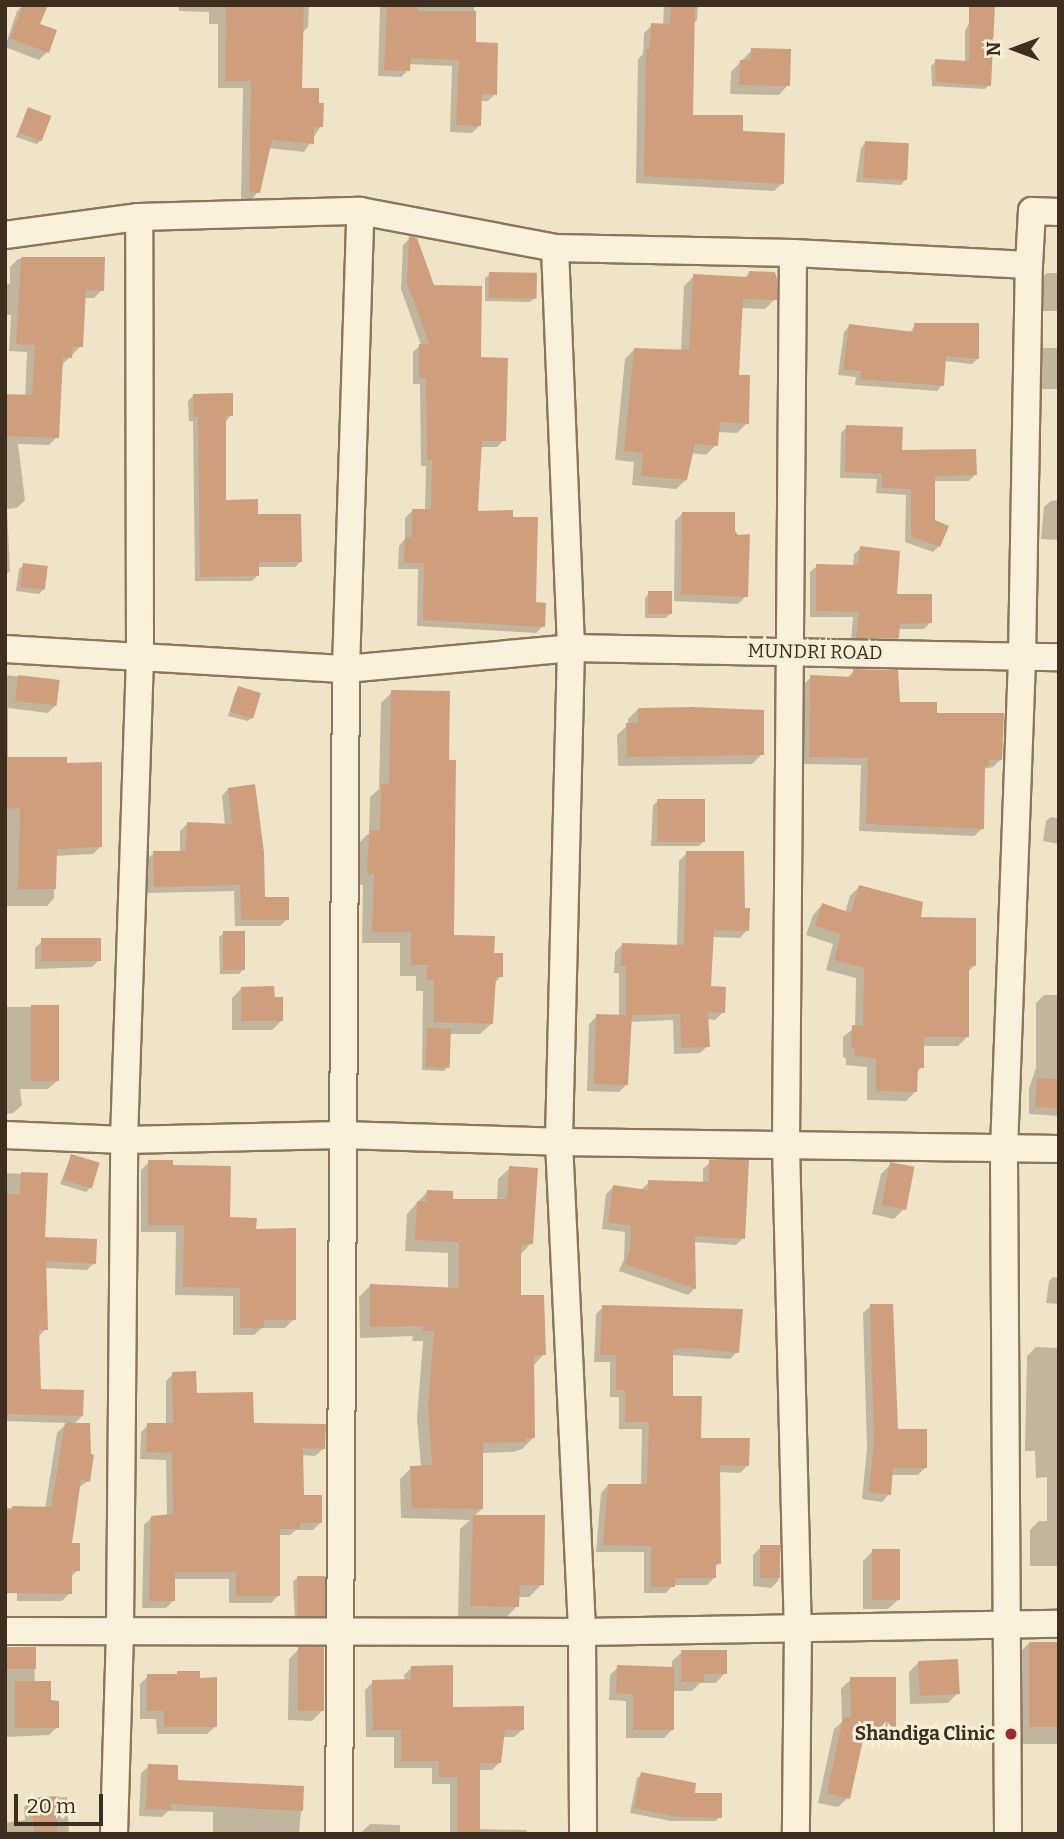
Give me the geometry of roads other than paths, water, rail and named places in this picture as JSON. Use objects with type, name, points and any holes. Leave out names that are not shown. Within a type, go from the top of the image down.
[{"type":"street","points":[[338,1834],[346,669],[360,211]]},
{"type":"street","points":[[5,235],[139,217],[360,211],[555,248],[793,253],[1029,265]]},
{"type":"street","points":[[1008,1834],[1009,1623],[1004,1150],[1022,657],[1029,265],[1032,211],[1059,212]]},
{"type":"street","points":[[114,1834],[120,1629],[124,1140],[140,657],[139,217]]},
{"type":"street","points":[[555,248],[571,648],[559,1142],[582,1632],[583,1834]]},
{"type":"street","points":[[793,253],[786,1146],[798,1629],[796,1834]]},
{"type":"street","name":"MUNDRI ROAD","points":[[5,649],[346,669],[571,648],[1059,657]]},
{"type":"street","points":[[5,1135],[124,1140],[341,1135],[559,1142],[1059,1149]]},
{"type":"street","points":[[5,1631],[120,1629],[582,1632],[1059,1624]]},
{"type":"place","name":"Shandiga Clinic","points":[[1011,1734]]}]
